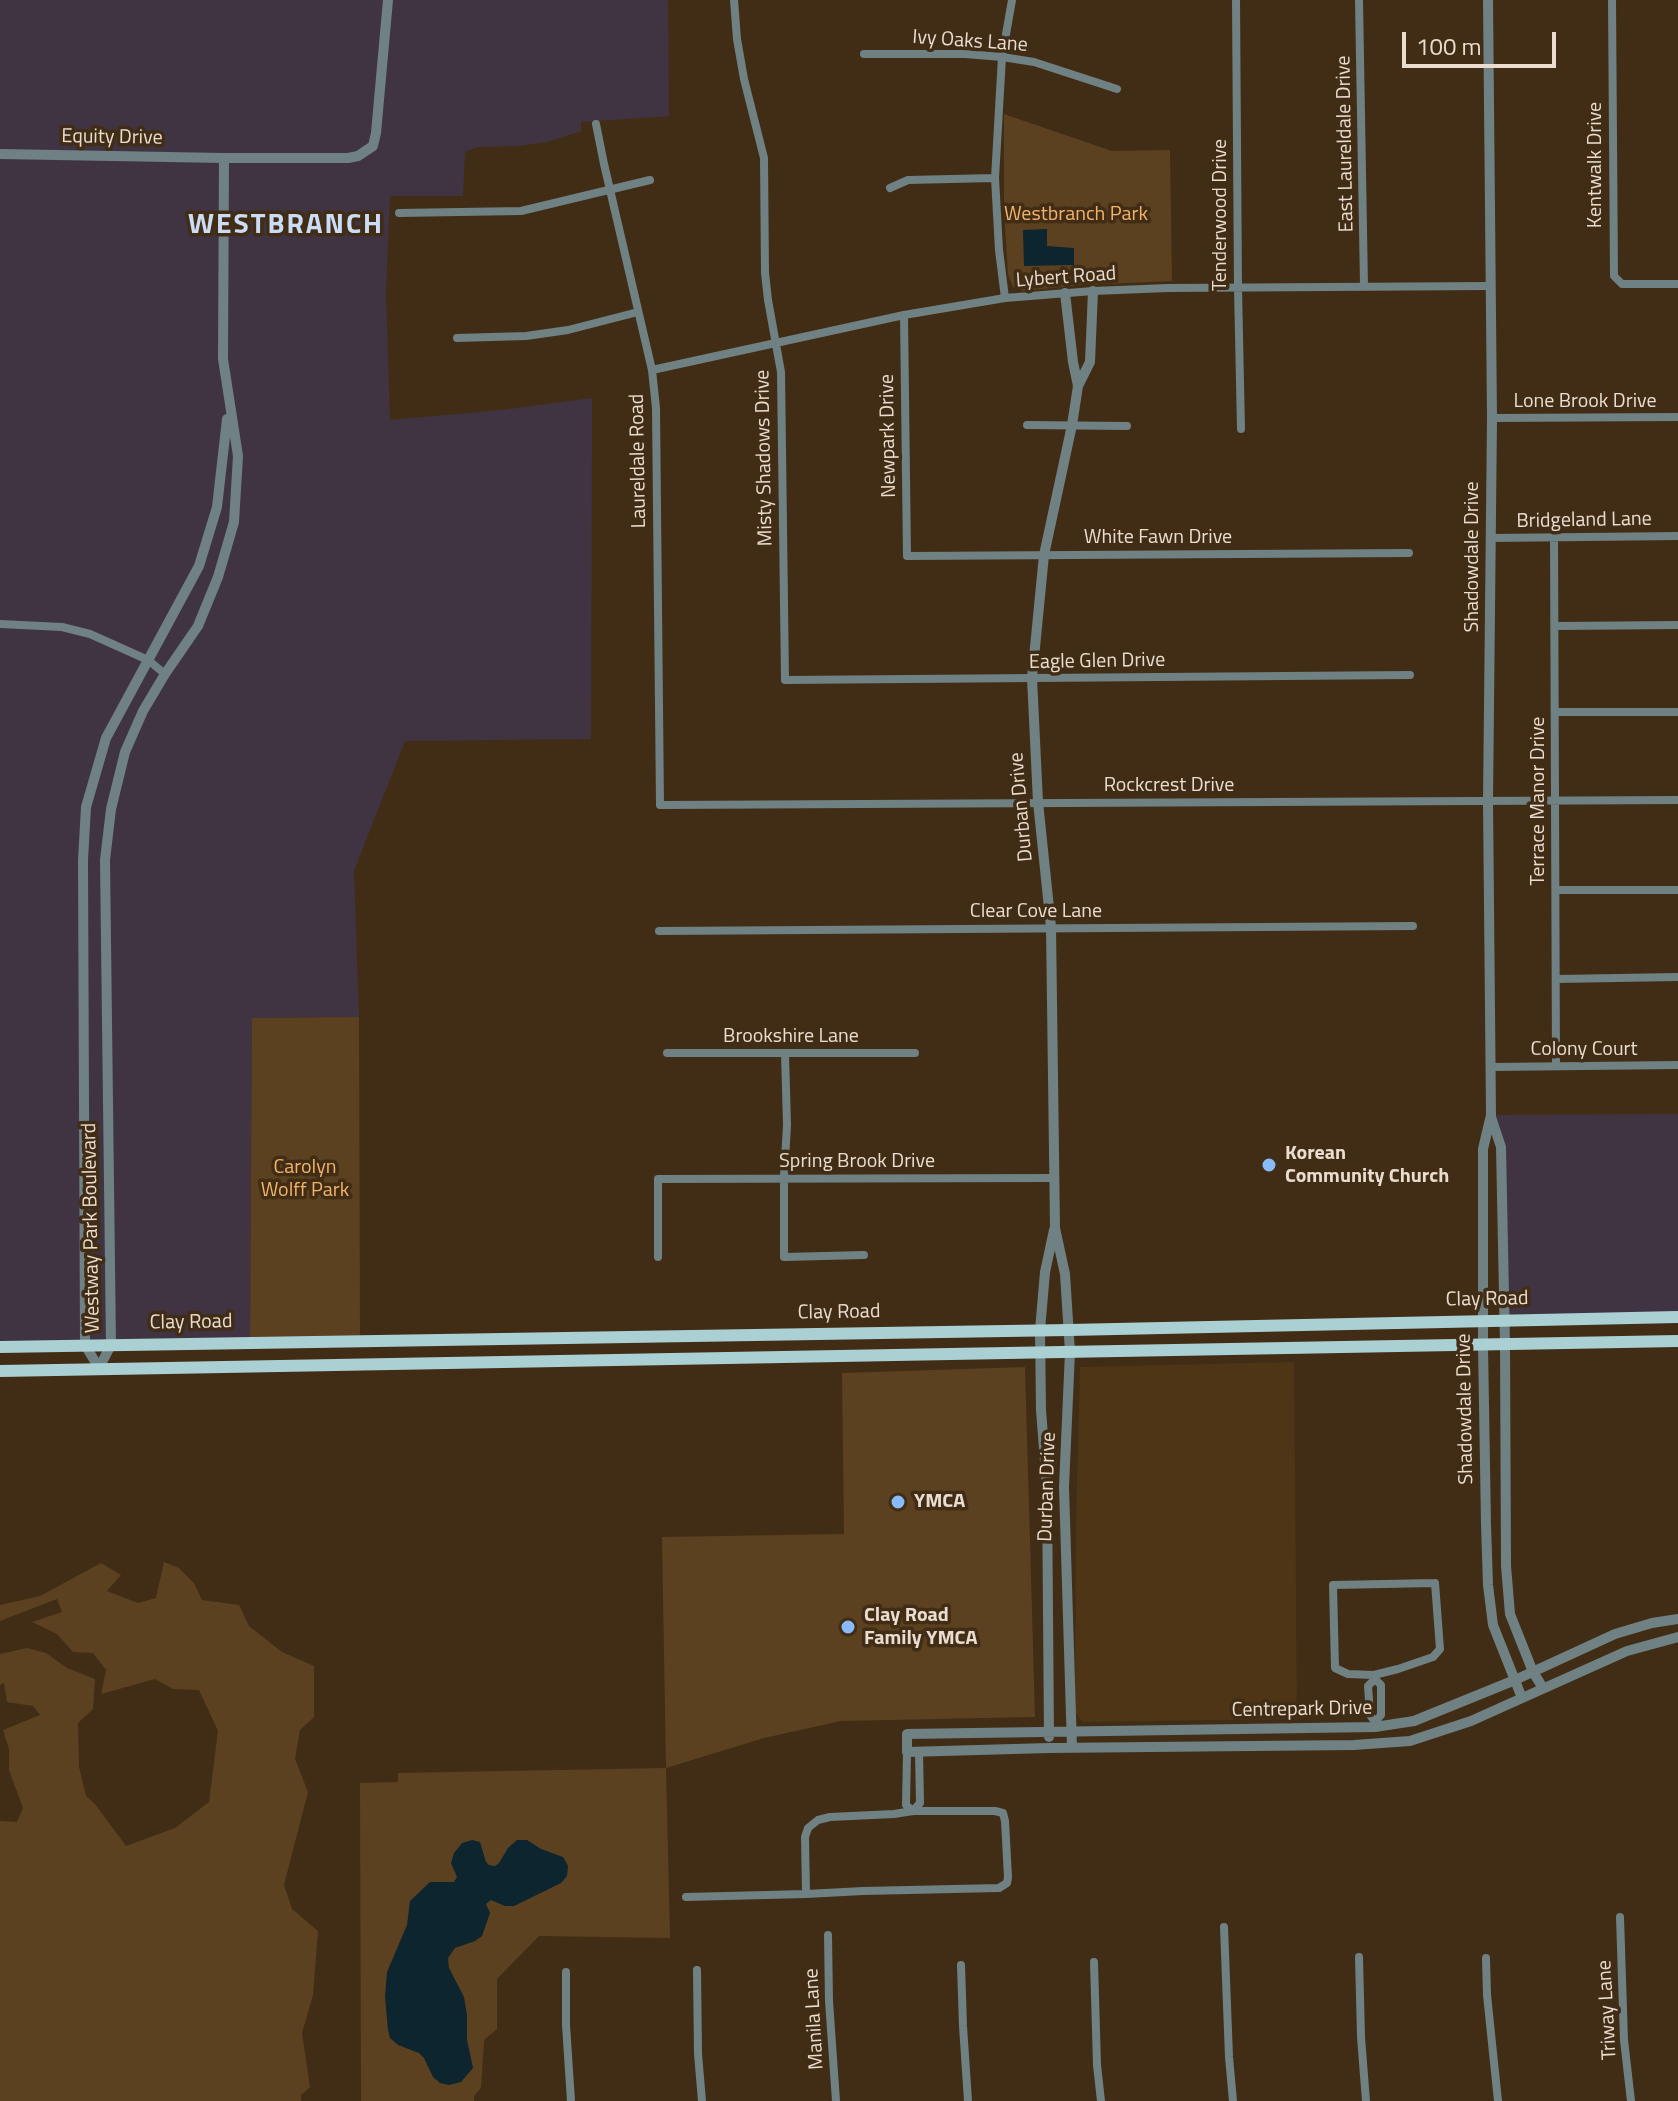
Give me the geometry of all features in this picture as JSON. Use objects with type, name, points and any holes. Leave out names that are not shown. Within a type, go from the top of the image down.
[{"type":"main road","name":"Clay Road","points":[[0,1347],[1678,1317]]},
{"type":"main road","points":[[1219,1349],[1220,1326]]},
{"type":"main road","points":[[866,1355],[867,1332]]},
{"type":"main road","points":[[689,1335],[690,1359]]},
{"type":"main road","points":[[524,1337],[526,1362]]},
{"type":"main road","points":[[375,1340],[375,1364]]},
{"type":"main road","points":[[0,1371],[1678,1341]]},
{"type":"street","points":[[224,158],[348,158],[365,153],[373,146],[388,0]]},
{"type":"street","name":"Misty Shadows Drive","points":[[734,0],[744,79],[764,158],[765,273],[781,372],[785,680]]},
{"type":"street","points":[[1005,298],[995,178],[1002,57],[1012,0]]},
{"type":"street","name":"Tenderwood Drive","points":[[1236,0],[1241,429]]},
{"type":"street","name":"East Laureldale Drive","points":[[1359,0],[1364,286]]},
{"type":"street","name":"Shadowdale Drive","points":[[1488,0],[1492,418],[1488,801],[1491,1115],[1483,1149],[1486,1524],[1493,1625],[1522,1698]]},
{"type":"street","name":"Kentwalk Drive","points":[[1612,0],[1614,276],[1622,284],[1678,284]]},
{"type":"street","name":"Ivy Oaks Lane","points":[[864,54],[1002,57],[1034,62],[1117,89]]},
{"type":"street","name":"Laureldale Road","points":[[596,124],[652,370],[656,408],[660,805]]},
{"type":"street","name":"Equity Drive","points":[[0,154],[224,158]]},
{"type":"street","name":"Westway Park Boulevard","points":[[99,1368],[111,1345],[105,860],[111,809],[125,752],[143,711],[198,626],[218,577],[234,522],[238,456],[223,359],[224,158]]},
{"type":"street","points":[[890,188],[908,180],[995,178]]},
{"type":"street","points":[[399,213],[521,211],[650,180]]},
{"type":"street","name":"Lybert Road","points":[[652,370],[904,315],[1005,298],[1168,288],[1489,286]]},
{"type":"street","name":"Durban Drive","points":[[1072,1748],[1064,1487],[1070,1352],[1065,1274],[1055,1228],[1051,927],[1038,802],[1032,678],[1044,555],[1078,386],[1090,362],[1093,291]]},
{"type":"street","name":"Durban Drive","points":[[1065,293],[1078,386]]},
{"type":"street","points":[[457,338],[568,330],[638,312]]},
{"type":"street","name":"Newpark Drive","points":[[904,315],[907,556]]},
{"type":"street","name":"Westway Park Boulevard","points":[[99,1368],[85,1345],[83,860],[86,807],[106,738],[199,566],[217,507],[229,405]]},
{"type":"street","name":"Lone Brook Drive","points":[[1492,418],[1678,417]]},
{"type":"street","points":[[1027,425],[1127,426]]},
{"type":"street","name":"Terrace Manor Drive","points":[[1554,536],[1556,1066]]},
{"type":"street","name":"Bridgeland Lane","points":[[1491,538],[1678,536]]},
{"type":"street","name":"White Fawn Drive","points":[[907,556],[1409,553]]},
{"type":"street","points":[[0,624],[62,627],[90,634],[148,660],[165,674]]},
{"type":"street","points":[[1555,626],[1678,625]]},
{"type":"street","name":"Eagle Glen Drive","points":[[785,680],[1410,675]]},
{"type":"street","points":[[1555,712],[1678,712]]},
{"type":"street","name":"Rockcrest Drive","points":[[660,805],[1678,800]]},
{"type":"street","points":[[1556,890],[1678,890]]},
{"type":"street","name":"Clear Cove Lane","points":[[659,931],[1413,926]]},
{"type":"street","points":[[1556,979],[1678,977]]},
{"type":"street","name":"Brookshire Lane","points":[[667,1053],[915,1053]]},
{"type":"street","points":[[785,1054],[784,1257],[864,1255]]},
{"type":"street","name":"Colony Court","points":[[1491,1067],[1678,1065]]},
{"type":"street","name":"Shadowdale Drive","points":[[1491,1115],[1501,1147],[1506,1566],[1510,1614],[1533,1672],[1543,1688]]},
{"type":"street","name":"Spring Brook Drive","points":[[658,1257],[658,1179],[1055,1178]]},
{"type":"street","name":"Durban Drive","points":[[1049,1748],[1047,1487],[1041,1410],[1040,1330],[1045,1272],[1055,1228]]},
{"type":"street","points":[[1486,1524],[1506,1523]]},
{"type":"street","points":[[1374,1677],[1433,1657],[1440,1649],[1435,1583],[1333,1585],[1335,1668],[1348,1674],[1374,1677],[1381,1685],[1381,1715],[1375,1725],[1378,1744]]},
{"type":"street","name":"Centrepark Drive","points":[[1673,1638],[1627,1651],[1471,1721],[1410,1741],[913,1752],[907,1734],[1220,1730],[1414,1721],[1515,1680],[1615,1634],[1678,1619]]},
{"type":"street","points":[[1665,1621],[1673,1638]]},
{"type":"street","points":[[1220,1730],[1220,1746]]},
{"type":"street","points":[[913,1752],[920,1783],[920,1803],[913,1811]]},
{"type":"street","points":[[913,1752],[906,1784],[906,1805],[913,1811]]},
{"type":"street","points":[[906,1784],[920,1783]]},
{"type":"street","points":[[686,1897],[806,1894],[999,1888],[1007,1883],[1007,1839],[1003,1813],[913,1811],[818,1820],[808,1828],[805,1837],[806,1894]]},
{"type":"street","name":"Triway Lane","points":[[1620,1917],[1624,2040],[1631,2101]]},
{"type":"street","points":[[1224,1927],[1233,2101]]},
{"type":"street","name":"Manila Lane","points":[[828,1935],[836,2101]]},
{"type":"street","points":[[1359,1957],[1366,2101]]},
{"type":"street","points":[[1486,1958],[1498,2101]]},
{"type":"street","points":[[1094,1962],[1101,2101]]},
{"type":"street","points":[[961,1965],[968,2101]]},
{"type":"street","points":[[697,1970],[702,2101]]},
{"type":"street","points":[[566,1972],[571,2101]]},
{"type":"shaded area","points":[[0,0],[668,0],[669,116],[581,122],[581,131],[547,142],[477,147],[465,152],[463,196],[390,196],[386,293],[390,420],[592,398],[591,739],[405,741],[354,871],[359,1017],[252,1018],[250,1342],[0,1347]]},
{"type":"shaded area","points":[[1678,1114],[1678,1317],[1504,1320],[1501,1147],[1491,1115]]},
{"type":"shaded area","points":[[1294,1362],[1297,1719],[1083,1722],[1075,1713],[1080,1367]]},
{"type":"green space","name":"Westbranch Park","points":[[1004,114],[1112,151],[1170,150],[1172,281],[1023,291],[1013,287],[1008,274],[1004,210]]},
{"type":"green space","name":"Carolyn Wolff Park","points":[[359,1017],[360,1341],[250,1342],[252,1018]]},
{"type":"green space","name":"Clay Road Family YMCA","points":[[1025,1367],[1035,1717],[841,1721],[764,1738],[666,1768],[662,1537],[844,1534],[842,1373]]},
{"type":"green space","points":[[164,1562],[179,1568],[194,1583],[202,1600],[239,1605],[249,1626],[282,1652],[314,1666],[314,1717],[300,1730],[295,1759],[308,1792],[284,1885],[292,1909],[318,1931],[313,1995],[302,2033],[310,2087],[301,2095],[301,2101],[0,2101],[0,1821],[17,1822],[23,1808],[9,1770],[9,1749],[3,1730],[40,1715],[33,1706],[7,1702],[4,1683],[0,1685],[0,1654],[27,1648],[46,1653],[67,1668],[95,1679],[93,1709],[78,1723],[79,1767],[86,1796],[126,1846],[175,1828],[209,1802],[218,1731],[199,1690],[173,1689],[155,1679],[101,1694],[106,1670],[93,1653],[73,1652],[57,1634],[32,1622],[62,1612],[57,1599],[0,1621],[0,1605],[40,1596],[101,1563],[121,1575],[107,1591],[138,1603],[156,1598]]},
{"type":"green space","points":[[666,1768],[670,1938],[539,1936],[497,1979],[497,2029],[484,2040],[481,2088],[474,2101],[361,2101],[360,1783],[398,1782],[398,1773]]},
{"type":"water","points":[[1047,229],[1047,246],[1074,248],[1074,265],[1024,266],[1023,230]]},
{"type":"water","points":[[472,1840],[480,1842],[489,1865],[499,1863],[517,1840],[527,1840],[563,1857],[568,1866],[567,1876],[561,1883],[514,1906],[491,1900],[486,1904],[490,1913],[482,1936],[455,1948],[448,1958],[449,1968],[464,1997],[467,2040],[473,2068],[461,2082],[449,2085],[433,2077],[419,2053],[398,2045],[390,2038],[385,1997],[387,1972],[407,1925],[410,1901],[430,1882],[454,1882],[457,1877],[451,1863],[454,1853],[462,1843]]},
{"type":"place","name":"Korean Community Church","points":[[1269,1165]]},
{"type":"place","name":"YMCA","points":[[898,1502]]},
{"type":"place","name":"Clay Road Family YMCA","points":[[848,1627]]},
{"type":"district","name":"WESTBRANCH","points":[[286,226]]}]
